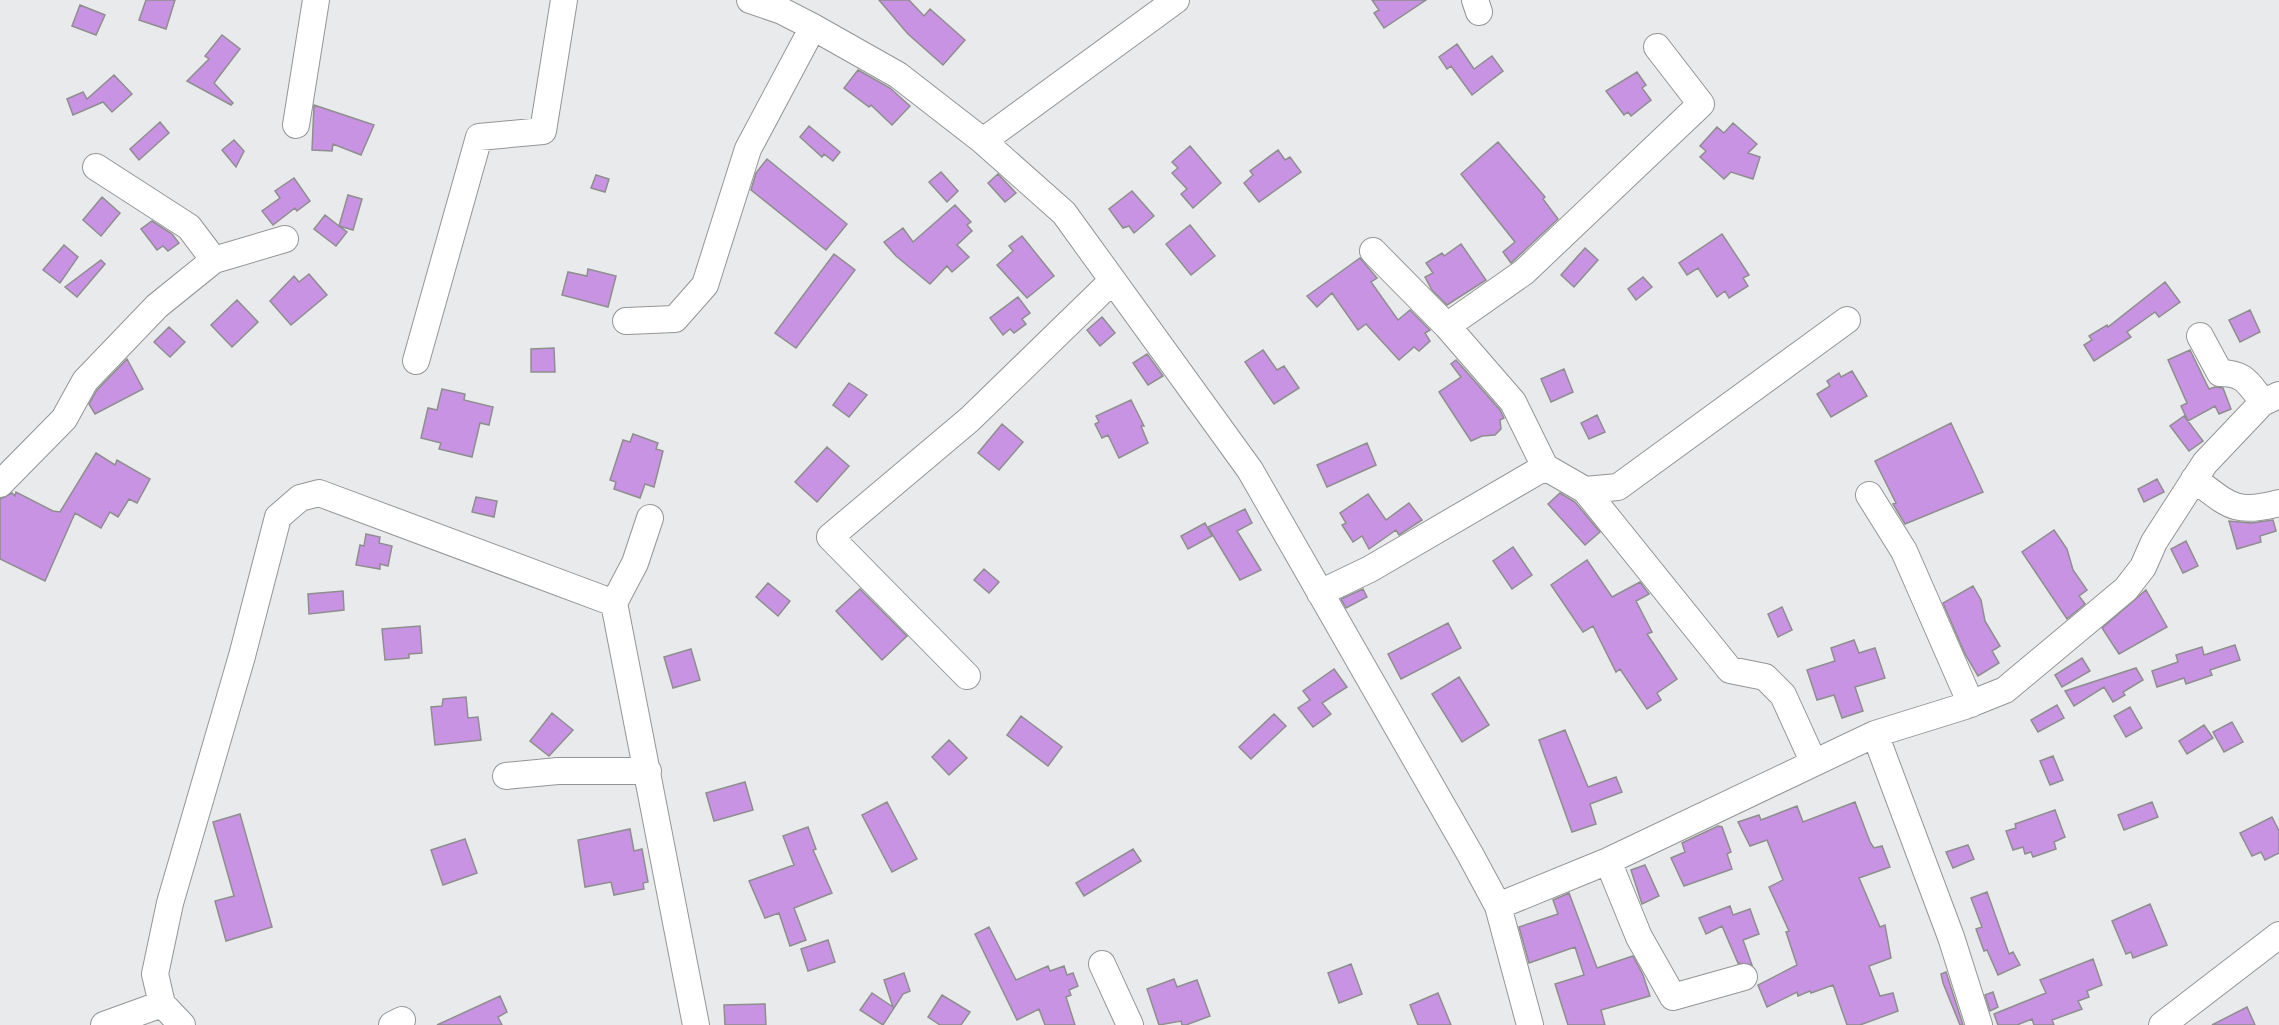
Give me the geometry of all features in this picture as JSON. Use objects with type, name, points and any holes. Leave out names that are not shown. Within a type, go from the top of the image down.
[{"type":"street","points":[[296,125],[316,0]]},
{"type":"street","points":[[416,361],[479,137],[543,131],[564,0]]},
{"type":"street","points":[[750,0],[782,11],[898,75],[983,141],[1064,213],[1250,470],[1498,906],[1530,1025]]},
{"type":"street","points":[[983,141],[1176,0]]},
{"type":"street","points":[[626,321],[675,319],[705,285],[748,149],[813,27]]},
{"type":"street","points":[[1447,326],[1524,272],[1701,104],[1657,47]]},
{"type":"street","points":[[96,166],[189,227],[214,260]]},
{"type":"street","points":[[0,484],[64,419],[85,381],[157,306],[214,260],[285,239]]},
{"type":"street","points":[[1373,251],[1447,326],[1513,402],[1545,467],[1585,490],[1730,670],[1765,677],[1783,695],[1813,761]]},
{"type":"street","points":[[967,676],[830,537],[970,419],[1112,281]]},
{"type":"street","points":[[1585,490],[1618,487],[1847,320]]},
{"type":"street","points":[[1498,906],[1608,861],[1813,761],[1875,734],[1971,704],[2005,690],[2126,590],[2144,567],[2154,542],[2212,454],[2271,398],[2234,373],[2220,373],[2200,336]]},
{"type":"street","points":[[1320,592],[1370,569],[1545,467]]},
{"type":"street","points":[[2194,479],[2230,505],[2240,509],[2258,509],[2279,503]]},
{"type":"street","points":[[182,1025],[162,1004],[155,974],[170,903],[242,656],[278,517],[300,498],[319,493],[614,603]]},
{"type":"street","points":[[1869,495],[1904,551],[1971,704]]},
{"type":"street","points":[[650,518],[635,563],[614,603],[696,1025]]},
{"type":"street","points":[[1875,734],[1951,937],[1979,1025]]},
{"type":"street","points":[[506,776],[558,771],[648,771]]},
{"type":"street","points":[[1608,861],[1639,937],[1673,997],[1744,976]]},
{"type":"street","points":[[2162,1025],[2279,935]]},
{"type":"street","points":[[1102,964],[1130,1025]]},
{"type":"street","points":[[104,1025],[162,1004]]},
{"type":"building","points":[[146,0],[175,0],[166,29],[139,20]]},
{"type":"building","points":[[879,0],[909,0],[924,16],[930,9],[965,40],[943,65],[908,34]]},
{"type":"building","points":[[1372,0],[1426,0],[1384,28],[1374,13],[1379,10]]},
{"type":"building","points":[[80,5],[105,15],[96,35],[72,26]]},
{"type":"building","points":[[222,35],[240,49],[214,83],[233,103],[231,105],[187,81],[209,59],[205,56]]},
{"type":"building","points":[[1457,44],[1474,69],[1492,56],[1503,71],[1472,95],[1451,66],[1447,69],[1439,57]]},
{"type":"building","points":[[858,70],[890,88],[910,106],[892,125],[871,105],[869,107],[844,88]]},
{"type":"building","points":[[1637,72],[1646,85],[1642,88],[1651,100],[1631,116],[1628,112],[1624,115],[1606,91]]},
{"type":"building","points":[[114,75],[132,94],[112,112],[103,102],[73,115],[67,99],[83,92],[87,99]]},
{"type":"building","points":[[314,105],[374,125],[361,155],[333,144],[332,151],[312,150]]},
{"type":"building","points":[[160,122],[169,133],[139,160],[130,149]]},
{"type":"building","points":[[1733,123],[1757,144],[1748,153],[1760,157],[1753,179],[1731,172],[1724,179],[1700,157],[1706,151],[1700,146],[1717,127],[1724,133]]},
{"type":"building","points":[[809,126],[840,152],[833,161],[824,154],[822,157],[800,137]]},
{"type":"building","points":[[234,140],[244,151],[236,167],[222,150]]},
{"type":"building","points":[[1498,142],[1545,197],[1543,199],[1558,219],[1511,263],[1503,252],[1515,242],[1461,174]]},
{"type":"building","points":[[1190,146],[1221,183],[1193,208],[1181,194],[1187,189],[1172,173],[1178,168],[1172,162]]},
{"type":"building","points":[[1278,150],[1285,160],[1290,157],[1301,172],[1259,202],[1244,183],[1253,175],[1250,171]]},
{"type":"building","points":[[767,159],[847,224],[826,250],[751,190],[756,173]]},
{"type":"building","points":[[941,172],[958,191],[947,202],[929,182]]},
{"type":"building","points":[[998,174],[1016,193],[1005,202],[988,183]]},
{"type":"building","points":[[596,175],[609,179],[605,192],[591,188]]},
{"type":"building","points":[[294,178],[310,201],[297,211],[295,208],[273,225],[262,211],[280,198],[275,191]]},
{"type":"building","points":[[1132,191],[1154,216],[1134,233],[1129,226],[1123,228],[1109,209]]},
{"type":"building","points":[[348,195],[362,199],[353,230],[339,226]]},
{"type":"building","points":[[102,197],[120,213],[101,236],[83,220]]},
{"type":"building","points":[[955,205],[971,222],[967,225],[972,231],[957,245],[969,257],[952,272],[947,266],[930,284],[896,256],[884,242],[903,228],[913,242]]},
{"type":"building","points":[[325,215],[347,232],[336,246],[314,229]]},
{"type":"building","points":[[152,221],[172,234],[179,243],[168,251],[163,246],[157,250],[141,229]]},
{"type":"building","points":[[1190,225],[1215,256],[1191,275],[1166,244]]},
{"type":"building","points":[[1722,234],[1749,275],[1743,278],[1748,286],[1729,298],[1725,291],[1717,297],[1698,268],[1687,275],[1679,263]]},
{"type":"building","points":[[1022,236],[1054,276],[1027,298],[997,265],[1013,251],[1009,246]]},
{"type":"building","points":[[1461,244],[1486,280],[1447,305],[1432,290],[1425,277],[1433,273],[1426,263],[1442,253],[1444,256]]},
{"type":"building","points":[[64,245],[78,257],[60,283],[43,270]]},
{"type":"building","points":[[1585,248],[1598,260],[1574,287],[1561,275]]},
{"type":"building","points":[[834,254],[855,270],[796,348],[775,333]]},
{"type":"building","points":[[1360,258],[1377,278],[1371,282],[1398,320],[1410,310],[1430,330],[1425,333],[1430,341],[1419,351],[1414,347],[1399,360],[1366,324],[1358,330],[1332,293],[1317,307],[1307,296]]},
{"type":"building","points":[[101,260],[105,264],[77,297],[65,287]]},
{"type":"building","points":[[588,269],[616,276],[608,307],[562,295],[568,272],[587,276]]},
{"type":"building","points":[[309,274],[327,295],[291,325],[270,301],[294,276],[299,282]]},
{"type":"building","points":[[1643,277],[1652,287],[1636,300],[1628,289]]},
{"type":"building","points":[[2165,282],[2180,302],[2159,317],[2155,312],[2127,332],[2131,337],[2094,361],[2084,345],[2092,340],[2089,336],[2107,325],[2108,327]]},
{"type":"building","points":[[1018,297],[1030,313],[1022,319],[1026,324],[1014,333],[1010,329],[1003,335],[990,318]]},
{"type":"building","points":[[237,300],[258,322],[232,347],[211,325]]},
{"type":"building","points":[[2250,310],[2260,332],[2240,342],[2229,320]]},
{"type":"building","points":[[1102,317],[1115,333],[1100,346],[1087,330]]},
{"type":"building","points":[[169,327],[185,342],[170,357],[154,342]]},
{"type":"building","points":[[554,348],[555,372],[531,372],[531,349]]},
{"type":"building","points":[[1263,350],[1277,370],[1284,366],[1299,388],[1274,404],[1245,362]]},
{"type":"building","points":[[2190,350],[2209,389],[2223,388],[2231,409],[2219,414],[2215,406],[2188,421],[2181,406],[2187,403],[2168,360]]},
{"type":"building","points":[[1147,354],[1163,376],[1148,385],[1133,363]]},
{"type":"building","points":[[127,359],[143,389],[95,414],[89,404],[97,390]]},
{"type":"building","points":[[1456,360],[1500,410],[1504,418],[1500,420],[1501,429],[1495,435],[1482,436],[1471,441],[1439,392],[1461,377],[1451,364]]},
{"type":"building","points":[[1564,369],[1573,392],[1551,402],[1541,379]]},
{"type":"building","points":[[1852,371],[1867,396],[1831,417],[1817,394],[1830,386],[1827,381],[1839,373],[1841,377]]},
{"type":"building","points":[[849,383],[867,395],[849,417],[833,405]]},
{"type":"building","points":[[442,389],[465,394],[464,400],[493,407],[489,425],[480,423],[472,457],[439,449],[441,443],[421,438],[428,408],[437,410]]},
{"type":"building","points":[[1131,400],[1144,426],[1141,426],[1148,443],[1119,458],[1108,435],[1102,438],[1095,424],[1099,422],[1096,416]]},
{"type":"building","points":[[1597,415],[1605,432],[1589,439],[1581,423]]},
{"type":"building","points":[[2184,416],[2203,441],[2189,451],[2170,426]]},
{"type":"building","points":[[1951,423],[1983,492],[1905,524],[1893,504],[1896,503],[1875,461]]},
{"type":"building","points":[[1002,424],[1023,442],[999,470],[978,453]]},
{"type":"building","points":[[633,434],[658,443],[656,449],[663,451],[654,487],[645,484],[640,498],[614,489],[616,482],[610,480],[623,440],[630,442]]},
{"type":"building","points":[[1367,443],[1376,465],[1327,487],[1317,465]]},
{"type":"building","points":[[827,447],[849,466],[817,502],[795,482]]},
{"type":"building","points":[[96,453],[115,465],[117,460],[150,479],[137,503],[129,499],[118,517],[110,512],[101,528],[75,513],[45,581],[0,559],[0,499],[12,493],[15,496],[16,492],[53,511],[60,512]]},
{"type":"building","points":[[2157,479],[2164,492],[2144,502],[2138,489]]},
{"type":"building","points":[[1560,493],[1575,502],[1600,532],[1585,545],[1548,504]]},
{"type":"building","points":[[1368,494],[1386,520],[1409,503],[1422,520],[1399,535],[1396,530],[1369,549],[1362,536],[1353,542],[1342,525],[1346,523],[1340,513]]},
{"type":"building","points":[[476,497],[497,501],[494,517],[472,512]]},
{"type":"building","points":[[1245,509],[1252,523],[1237,531],[1261,570],[1240,580],[1208,527]]},
{"type":"building","points":[[2273,520],[2276,531],[2260,536],[2261,542],[2237,549],[2229,521],[2251,523]]},
{"type":"building","points":[[1205,523],[1212,536],[1188,549],[1181,536]]},
{"type":"building","points":[[2054,530],[2067,549],[2073,570],[2087,590],[2079,596],[2085,604],[2067,619],[2022,552]]},
{"type":"building","points":[[366,534],[380,537],[379,543],[392,546],[388,566],[380,564],[380,569],[356,565],[360,545],[364,546]]},
{"type":"building","points":[[2186,541],[2198,566],[2183,573],[2171,549]]},
{"type":"building","points":[[1513,547],[1532,575],[1512,589],[1493,561]]},
{"type":"building","points":[[1587,560],[1612,597],[1640,582],[1649,594],[1636,601],[1652,632],[1647,634],[1677,679],[1657,693],[1661,700],[1647,709],[1620,669],[1616,672],[1593,626],[1583,632],[1551,585]]},
{"type":"building","points":[[984,569],[999,582],[989,593],[974,580]]},
{"type":"building","points":[[768,583],[790,601],[778,616],[756,597]]},
{"type":"building","points":[[1973,586],[1981,600],[1985,621],[2000,646],[1992,651],[1999,663],[1978,676],[1965,654],[1943,603]]},
{"type":"building","points":[[860,589],[907,636],[882,660],[836,611]]},
{"type":"building","points":[[1363,589],[1367,597],[1346,608],[1341,599]]},
{"type":"building","points":[[2146,590],[2167,627],[2119,654],[2102,628]]},
{"type":"building","points":[[343,591],[344,610],[309,614],[308,594]]},
{"type":"building","points":[[1782,607],[1792,630],[1778,637],[1768,614]]},
{"type":"building","points":[[1448,623],[1461,648],[1401,679],[1388,654]]},
{"type":"building","points":[[420,626],[422,653],[409,654],[409,658],[385,660],[382,629]]},
{"type":"building","points":[[1854,640],[1859,653],[1875,648],[1885,678],[1855,687],[1863,711],[1842,718],[1834,695],[1817,700],[1807,670],[1835,661],[1831,648]]},
{"type":"building","points":[[2235,645],[2240,660],[2210,670],[2212,675],[2186,684],[2184,678],[2157,687],[2152,671],[2178,662],[2176,655],[2202,647],[2204,655]]},
{"type":"building","points":[[691,649],[700,680],[673,688],[664,657]]},
{"type":"building","points":[[2082,658],[2090,671],[2062,687],[2055,675]]},
{"type":"building","points":[[2136,668],[2143,680],[2123,692],[2125,695],[2113,702],[2104,687],[2074,706],[2065,691]]},
{"type":"building","points":[[1334,669],[1347,687],[1322,703],[1331,714],[1313,727],[1298,708],[1310,700],[1303,691]]},
{"type":"building","points":[[1459,677],[1489,725],[1462,742],[1432,694]]},
{"type":"building","points":[[466,697],[468,718],[478,717],[481,740],[435,745],[431,707],[442,706],[443,699]]},
{"type":"building","points":[[2057,705],[2064,718],[2038,732],[2031,720]]},
{"type":"building","points":[[2130,707],[2142,728],[2126,737],[2114,716]]},
{"type":"building","points":[[552,713],[573,730],[549,756],[530,741]]},
{"type":"building","points":[[1274,714],[1286,726],[1251,759],[1239,747]]},
{"type":"building","points":[[1021,716],[1062,747],[1048,766],[1007,735]]},
{"type":"building","points":[[2232,722],[2243,742],[2224,752],[2213,732]]},
{"type":"building","points":[[2204,725],[2213,738],[2187,754],[2179,741]]},
{"type":"building","points":[[1565,730],[1588,787],[1616,777],[1622,792],[1590,804],[1596,824],[1572,832],[1539,740]]},
{"type":"building","points":[[949,740],[967,758],[949,775],[932,757]]},
{"type":"building","points":[[2053,756],[2063,780],[2050,785],[2040,761]]},
{"type":"building","points":[[745,782],[753,810],[714,821],[706,793]]},
{"type":"building","points":[[887,802],[917,859],[892,872],[862,815]]},
{"type":"building","points":[[1855,802],[1870,842],[1874,848],[1882,846],[1890,867],[1859,878],[1880,927],[1885,925],[1891,958],[1869,966],[1880,996],[1893,993],[1898,1011],[1860,1025],[1847,1025],[1833,985],[1798,996],[1797,992],[1767,1007],[1758,985],[1797,965],[1786,932],[1789,931],[1769,887],[1783,880],[1767,840],[1750,846],[1738,822],[1759,815],[1761,820],[1797,806],[1803,822]]},
{"type":"building","points":[[2152,802],[2158,817],[2124,830],[2118,815]]},
{"type":"building","points":[[2055,810],[2065,837],[2054,842],[2056,849],[2033,857],[2031,852],[2025,854],[2023,847],[2013,850],[2006,831],[2016,828],[2015,824]]},
{"type":"building","points":[[240,814],[272,927],[226,941],[215,901],[234,896],[213,822]]},
{"type":"building","points":[[2272,817],[2279,831],[2279,853],[2265,860],[2261,852],[2252,856],[2240,833]]},
{"type":"building","points":[[1718,826],[1722,827],[1731,852],[1727,854],[1732,869],[1684,886],[1671,858],[1685,852],[1682,843]]},
{"type":"building","points":[[808,827],[816,849],[813,850],[832,893],[794,908],[806,940],[790,946],[779,913],[765,918],[749,881],[794,865],[783,836]]},
{"type":"building","points":[[630,829],[634,851],[642,849],[648,882],[643,883],[644,889],[614,895],[611,882],[585,887],[578,840]]},
{"type":"building","points":[[465,839],[477,873],[443,885],[431,850]]},
{"type":"building","points":[[1968,845],[1974,859],[1953,868],[1946,852]]},
{"type":"building","points":[[1133,849],[1141,861],[1084,896],[1076,883]]},
{"type":"building","points":[[1645,865],[1659,896],[1642,904],[1631,870]]},
{"type":"building","points":[[1987,892],[2009,954],[2013,952],[2020,965],[1998,975],[1987,950],[1984,951],[1976,929],[1982,927],[1971,898]]},
{"type":"building","points":[[1569,893],[1597,968],[1633,956],[1650,996],[1601,1010],[1605,1025],[1568,1025],[1555,984],[1584,975],[1575,947],[1529,963],[1519,927],[1558,914],[1553,900]]},
{"type":"building","points":[[2150,904],[2167,945],[2133,958],[2131,952],[2126,954],[2112,921]]},
{"type":"building","points":[[1730,906],[1733,915],[1750,909],[1759,934],[1743,940],[1752,965],[1738,963],[1722,926],[1706,934],[1699,918]]},
{"type":"building","points":[[989,927],[1016,980],[1048,966],[1050,971],[1064,966],[1067,975],[1073,973],[1078,986],[1069,990],[1071,995],[1066,997],[1075,1025],[1045,1025],[1039,1009],[1017,1020],[975,934]]},
{"type":"building","points":[[828,940],[835,962],[808,971],[801,949]]},
{"type":"building","points":[[2093,959],[2102,985],[2087,991],[2089,997],[2078,1001],[2082,1009],[2052,1020],[2054,1025],[2034,1025],[2032,1019],[2017,1025],[1998,1025],[1994,1014],[2046,993],[2040,980]]},
{"type":"building","points":[[1351,964],[1362,994],[1339,1003],[1328,973]]},
{"type":"building","points":[[1946,972],[1963,1025],[1960,1025],[1943,983],[1941,974]]},
{"type":"building","points":[[904,973],[910,991],[903,994],[883,1025],[860,1010],[872,993],[893,1007],[884,980]]},
{"type":"building","points":[[1174,979],[1177,987],[1197,980],[1210,1016],[1186,1025],[1182,1025],[1181,1021],[1159,1025],[1147,989]]},
{"type":"building","points":[[1993,992],[1998,1007],[1990,1011],[1985,995]]},
{"type":"building","points":[[1438,993],[1451,1025],[1418,1025],[1410,1005]]},
{"type":"building","points":[[942,995],[970,1012],[961,1025],[940,1025],[928,1017]]},
{"type":"building","points":[[500,996],[507,1012],[498,1017],[502,1025],[437,1025]]},
{"type":"building","points":[[765,1004],[766,1025],[725,1025],[724,1005]]},
{"type":"building","points":[[2247,1007],[2255,1025],[2212,1025]]}]
